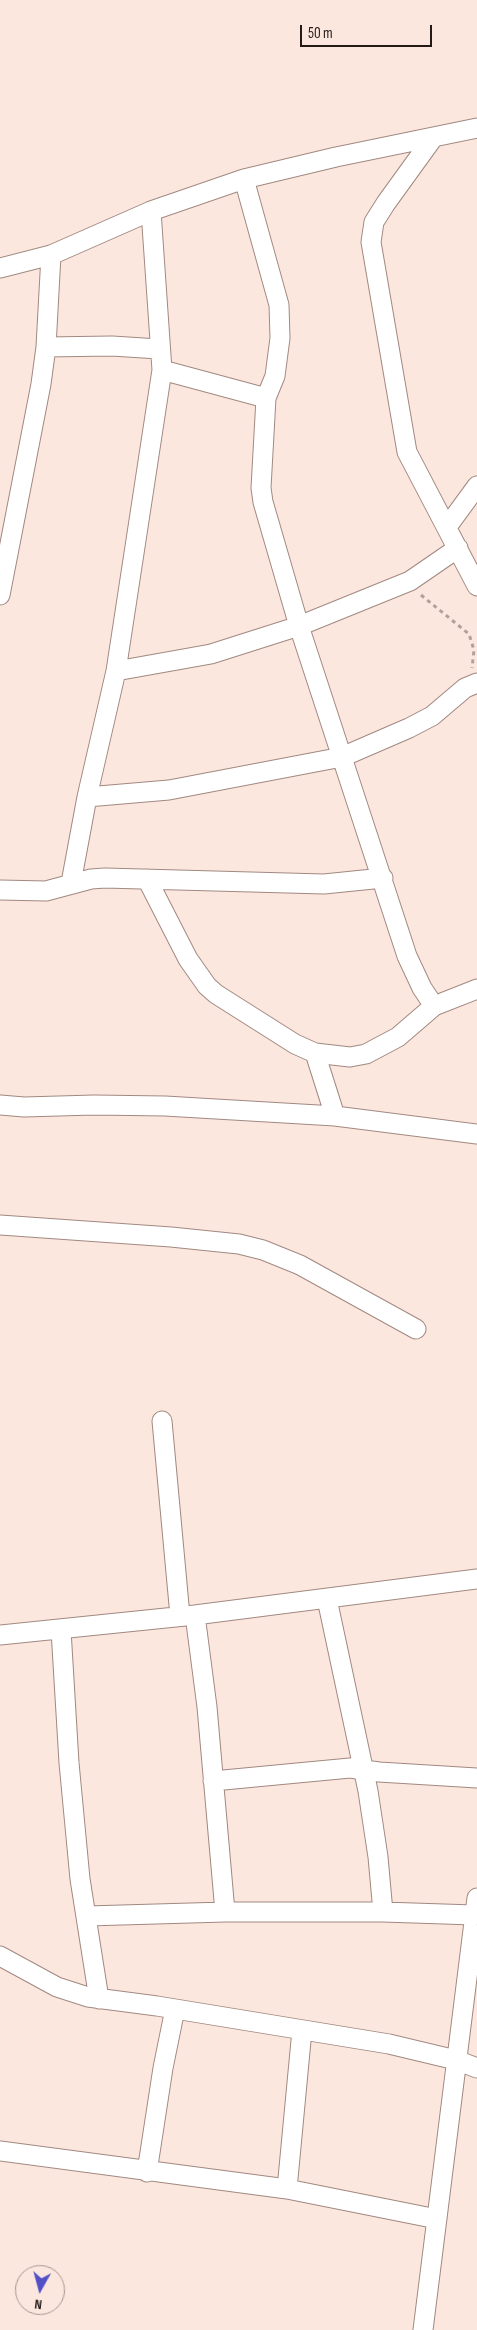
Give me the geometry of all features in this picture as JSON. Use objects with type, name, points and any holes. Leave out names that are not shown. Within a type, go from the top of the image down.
[{"type":"street","points":[[0,268],[51,255],[151,211],[244,179],[336,157],[477,128]]},
{"type":"street","points":[[433,138],[374,222],[371,242],[407,452],[448,527],[477,586]]},
{"type":"street","points":[[244,179],[279,305],[280,338],[277,366],[266,398],[261,488],[263,502],[299,626],[407,956],[422,988],[434,1006]]},
{"type":"street","points":[[71,883],[87,797],[116,672],[162,370],[159,349],[151,211]]},
{"type":"street","points":[[0,596],[34,426],[46,347],[51,255]]},
{"type":"street","points":[[46,347],[112,346],[159,349]]},
{"type":"street","points":[[162,370],[266,398]]},
{"type":"street","points":[[448,527],[477,486]]},
{"type":"street","points":[[116,672],[211,654],[299,626],[410,581],[458,548]]},
{"type":"street","points":[[87,797],[177,788],[342,757],[432,716],[471,685]]},
{"type":"street","points":[[0,890],[46,891],[91,879],[324,884],[383,878]]},
{"type":"street","points":[[147,879],[188,958],[206,986],[295,1044],[315,1053],[350,1057],[366,1054],[398,1037],[434,1006],[477,989]]},
{"type":"street","points":[[315,1053],[335,1116]]},
{"type":"street","points":[[0,1104],[24,1107],[164,1106],[335,1116],[477,1134]]},
{"type":"street","points":[[0,1226],[171,1237],[239,1244],[263,1250],[300,1265],[416,1329]]},
{"type":"street","points":[[162,1421],[188,1615],[204,1674],[225,1912]]},
{"type":"street","points":[[0,1635],[61,1630],[327,1599],[477,1579]]},
{"type":"street","points":[[327,1599],[364,1770],[378,1857],[383,1912]]},
{"type":"street","points":[[61,1630],[69,1763],[80,1879],[99,1998]]},
{"type":"street","points":[[214,1781],[341,1768],[477,1778]]},
{"type":"street","points":[[87,1916],[225,1912],[383,1912],[476,1906],[475,1938],[456,2060],[423,2330]]},
{"type":"street","points":[[0,1956],[57,1987],[88,1998],[175,2009],[390,2044],[456,2060],[477,2068]]},
{"type":"street","points":[[147,2172],[161,2078],[175,2009]]},
{"type":"street","points":[[287,2189],[302,2030]]},
{"type":"street","points":[[0,2151],[147,2172],[287,2189],[437,2219]]},
{"type":"path","points":[[410,581],[419,593],[469,634],[472,640],[474,660],[471,685]]}]
